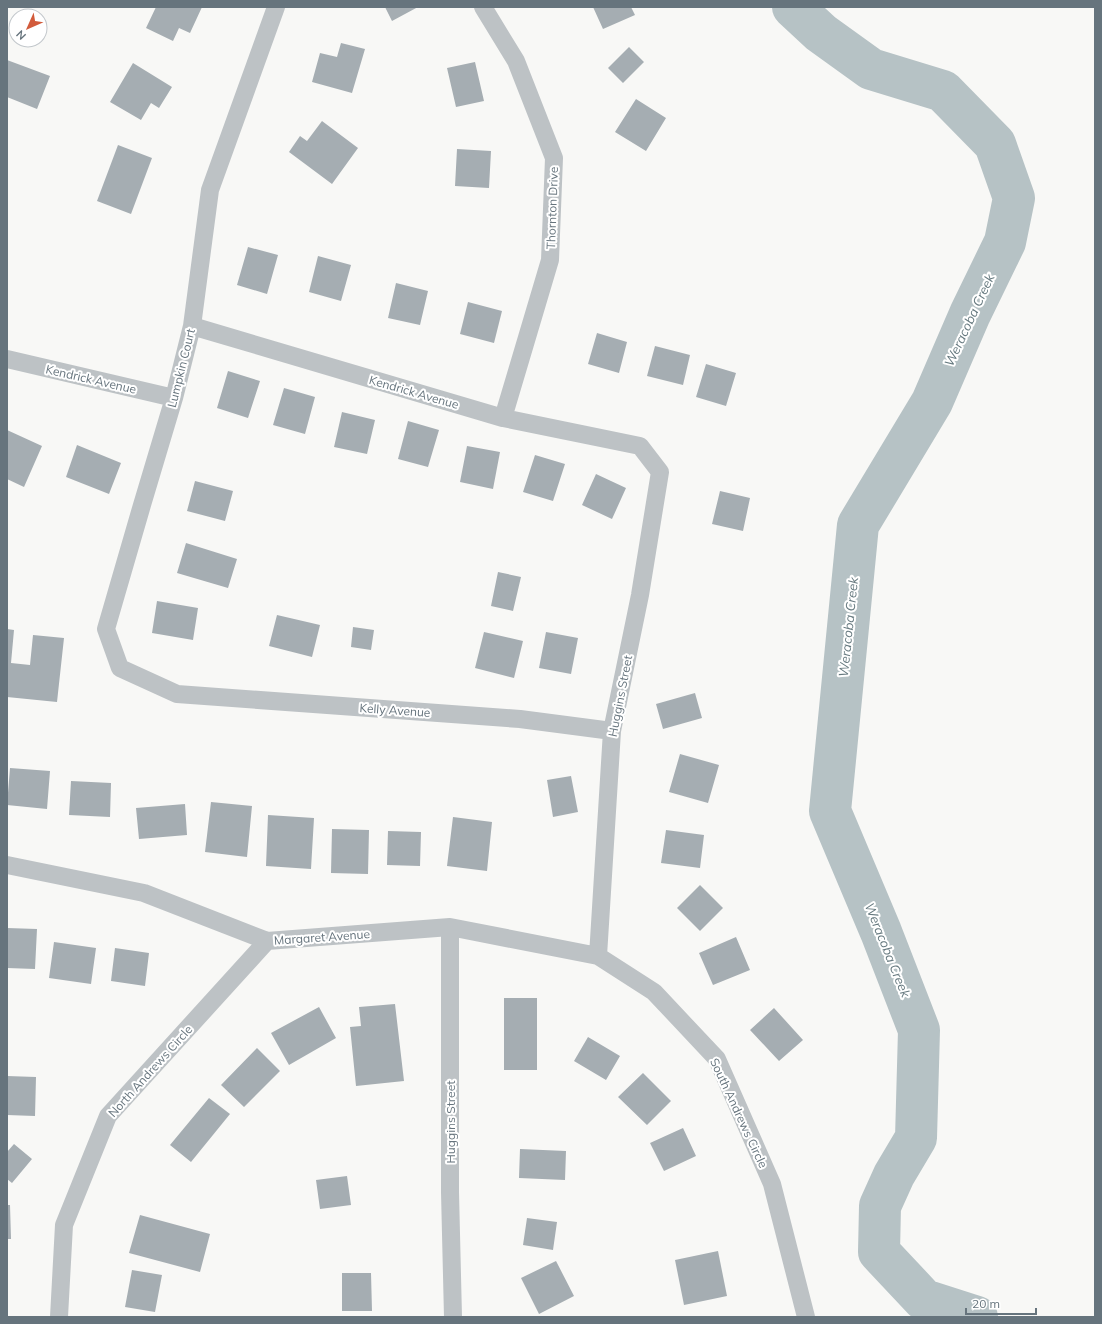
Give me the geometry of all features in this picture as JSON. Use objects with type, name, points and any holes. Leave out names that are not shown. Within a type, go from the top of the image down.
[{"type":"street","name":"Lumpkin Court","points":[[177,694],[120,668],[106,629],[174,398],[192,326],[210,190],[276,7]]},
{"type":"street","name":"Thornton Drive","points":[[483,7],[516,61],[554,158],[550,260],[503,418]]},
{"type":"street","name":"Kendrick Avenue","points":[[192,326],[503,418],[640,446]]},
{"type":"street","name":"Kendrick Avenue","points":[[7,359],[174,398]]},
{"type":"street","name":"Huggins Street","points":[[598,956],[612,731],[640,595],[660,472],[640,446]]},
{"type":"street","name":"Kelly Avenue","points":[[177,694],[520,719],[612,731]]},
{"type":"street","name":"Margaret Avenue","points":[[7,865],[144,893],[268,941],[450,927],[598,956]]},
{"type":"street","name":"Huggins Street","points":[[450,927],[450,1192],[453,1317]]},
{"type":"street","name":"North Andrews Circle","points":[[58,1317],[64,1225],[108,1116],[268,941]]},
{"type":"street","name":"South Andrews Circle","points":[[598,956],[654,992],[717,1059],[772,1184],[806,1317]]},
{"type":"building","points":[[156,7],[202,7],[190,33],[179,28],[173,41],[146,28]]},
{"type":"building","points":[[385,7],[418,7],[392,21]]},
{"type":"building","points":[[593,7],[631,7],[635,15],[603,29]]},
{"type":"building","points":[[341,43],[365,49],[352,93],[312,82],[320,53],[337,57]]},
{"type":"building","points":[[629,47],[644,62],[623,83],[608,68]]},
{"type":"building","points":[[7,60],[50,76],[37,109],[7,97]]},
{"type":"building","points":[[475,62],[484,101],[456,107],[447,68]]},
{"type":"building","points":[[133,63],[172,87],[159,108],[151,103],[141,120],[110,102]]},
{"type":"building","points":[[636,99],[666,118],[646,151],[615,132]]},
{"type":"building","points":[[322,121],[358,148],[332,184],[289,152],[300,136],[307,141]]},
{"type":"building","points":[[118,145],[152,158],[131,214],[97,201]]},
{"type":"building","points":[[457,149],[491,151],[489,188],[455,186]]},
{"type":"building","points":[[248,247],[278,255],[267,294],[237,285]]},
{"type":"building","points":[[318,256],[351,265],[341,301],[309,292]]},
{"type":"building","points":[[396,283],[428,291],[420,325],[388,318]]},
{"type":"building","points":[[468,302],[502,311],[494,343],[460,334]]},
{"type":"building","points":[[597,333],[627,342],[619,373],[588,364]]},
{"type":"building","points":[[655,346],[690,355],[683,385],[647,376]]},
{"type":"building","points":[[706,364],[736,373],[726,406],[696,397]]},
{"type":"building","points":[[228,371],[260,381],[248,418],[217,408]]},
{"type":"building","points":[[284,388],[315,397],[305,434],[273,425]]},
{"type":"building","points":[[342,412],[375,420],[367,454],[334,447]]},
{"type":"building","points":[[408,421],[439,430],[428,467],[398,459]]},
{"type":"building","points":[[7,430],[42,446],[24,487],[7,479]]},
{"type":"building","points":[[77,445],[121,463],[109,494],[66,477]]},
{"type":"building","points":[[467,446],[500,452],[493,489],[460,482]]},
{"type":"building","points":[[535,455],[565,464],[553,501],[523,492]]},
{"type":"building","points":[[596,474],[626,488],[612,519],[582,505]]},
{"type":"building","points":[[195,481],[233,491],[225,521],[187,511]]},
{"type":"building","points":[[720,491],[750,498],[743,531],[712,524]]},
{"type":"building","points":[[186,543],[237,559],[228,588],[177,573]]},
{"type":"building","points":[[498,572],[521,577],[513,611],[491,606]]},
{"type":"building","points":[[157,601],[198,608],[193,640],[152,633]]},
{"type":"building","points":[[277,615],[320,625],[312,657],[269,646]]},
{"type":"building","points":[[353,627],[374,630],[371,650],[351,647]]},
{"type":"building","points":[[7,629],[14,630],[11,663],[30,665],[33,635],[64,638],[57,702],[7,697]]},
{"type":"building","points":[[484,632],[523,641],[514,678],[475,668]]},
{"type":"building","points":[[546,632],[578,638],[571,674],[539,668]]},
{"type":"building","points":[[695,693],[702,718],[663,729],[656,704]]},
{"type":"building","points":[[680,754],[719,765],[708,803],[669,792]]},
{"type":"building","points":[[10,768],[50,771],[47,809],[7,805]]},
{"type":"building","points":[[571,776],[578,812],[553,817],[547,780]]},
{"type":"building","points":[[71,781],[111,783],[110,817],[69,815]]},
{"type":"building","points":[[211,802],[252,806],[247,857],[205,852]]},
{"type":"building","points":[[185,804],[187,835],[139,839],[136,808]]},
{"type":"building","points":[[268,815],[314,818],[311,869],[266,866]]},
{"type":"building","points":[[453,817],[492,822],[487,871],[447,866]]},
{"type":"building","points":[[332,829],[369,830],[368,874],[331,873]]},
{"type":"building","points":[[666,830],[704,835],[700,868],[661,863]]},
{"type":"building","points":[[388,831],[421,832],[420,866],[387,865]]},
{"type":"building","points":[[700,885],[723,908],[700,931],[677,908]]},
{"type":"building","points":[[7,928],[37,929],[35,969],[7,968]]},
{"type":"building","points":[[736,937],[750,970],[713,985],[699,953]]},
{"type":"building","points":[[54,942],[96,948],[91,984],[49,978]]},
{"type":"building","points":[[115,948],[149,953],[145,986],[111,981]]},
{"type":"building","points":[[504,998],[537,998],[537,1070],[504,1070]]},
{"type":"building","points":[[395,1004],[404,1081],[356,1086],[350,1027],[361,1026],[359,1007]]},
{"type":"building","points":[[319,1007],[336,1038],[289,1065],[271,1033]]},
{"type":"building","points":[[774,1008],[803,1040],[779,1061],[750,1030]]},
{"type":"building","points":[[588,1037],[620,1056],[606,1080],[574,1061]]},
{"type":"building","points":[[257,1048],[280,1071],[244,1107],[221,1085]]},
{"type":"building","points":[[643,1073],[671,1101],[647,1125],[618,1097]]},
{"type":"building","points":[[7,1076],[36,1077],[35,1116],[7,1115]]},
{"type":"building","points":[[209,1098],[230,1114],[191,1162],[170,1145]]},
{"type":"building","points":[[683,1128],[696,1156],[664,1171],[650,1143]]},
{"type":"building","points":[[14,1144],[32,1159],[12,1183],[7,1179],[7,1152]]},
{"type":"building","points":[[520,1149],[566,1151],[565,1180],[519,1178]]},
{"type":"building","points":[[347,1176],[351,1205],[320,1209],[316,1180]]},
{"type":"building","points":[[7,1205],[10,1205],[11,1239],[7,1239]]},
{"type":"building","points":[[140,1215],[210,1234],[200,1272],[129,1253]]},
{"type":"building","points":[[527,1218],[557,1222],[553,1250],[523,1245]]},
{"type":"building","points":[[718,1251],[727,1296],[684,1305],[675,1260]]},
{"type":"building","points":[[556,1261],[574,1296],[539,1314],[521,1278]]},
{"type":"building","points":[[132,1270],[162,1275],[155,1312],[125,1307]]},
{"type":"building","points":[[342,1273],[371,1273],[372,1311],[342,1311]]},
{"type":"waterway","name":"Weracoba Creek","points":[[793,7],[821,33],[871,69],[943,91],[995,144],[1014,198],[1005,242],[970,314],[932,402],[858,525],[830,811],[881,932],[919,1030],[916,1138],[894,1175],[880,1206],[879,1252],[924,1300],[977,1317]]}]
